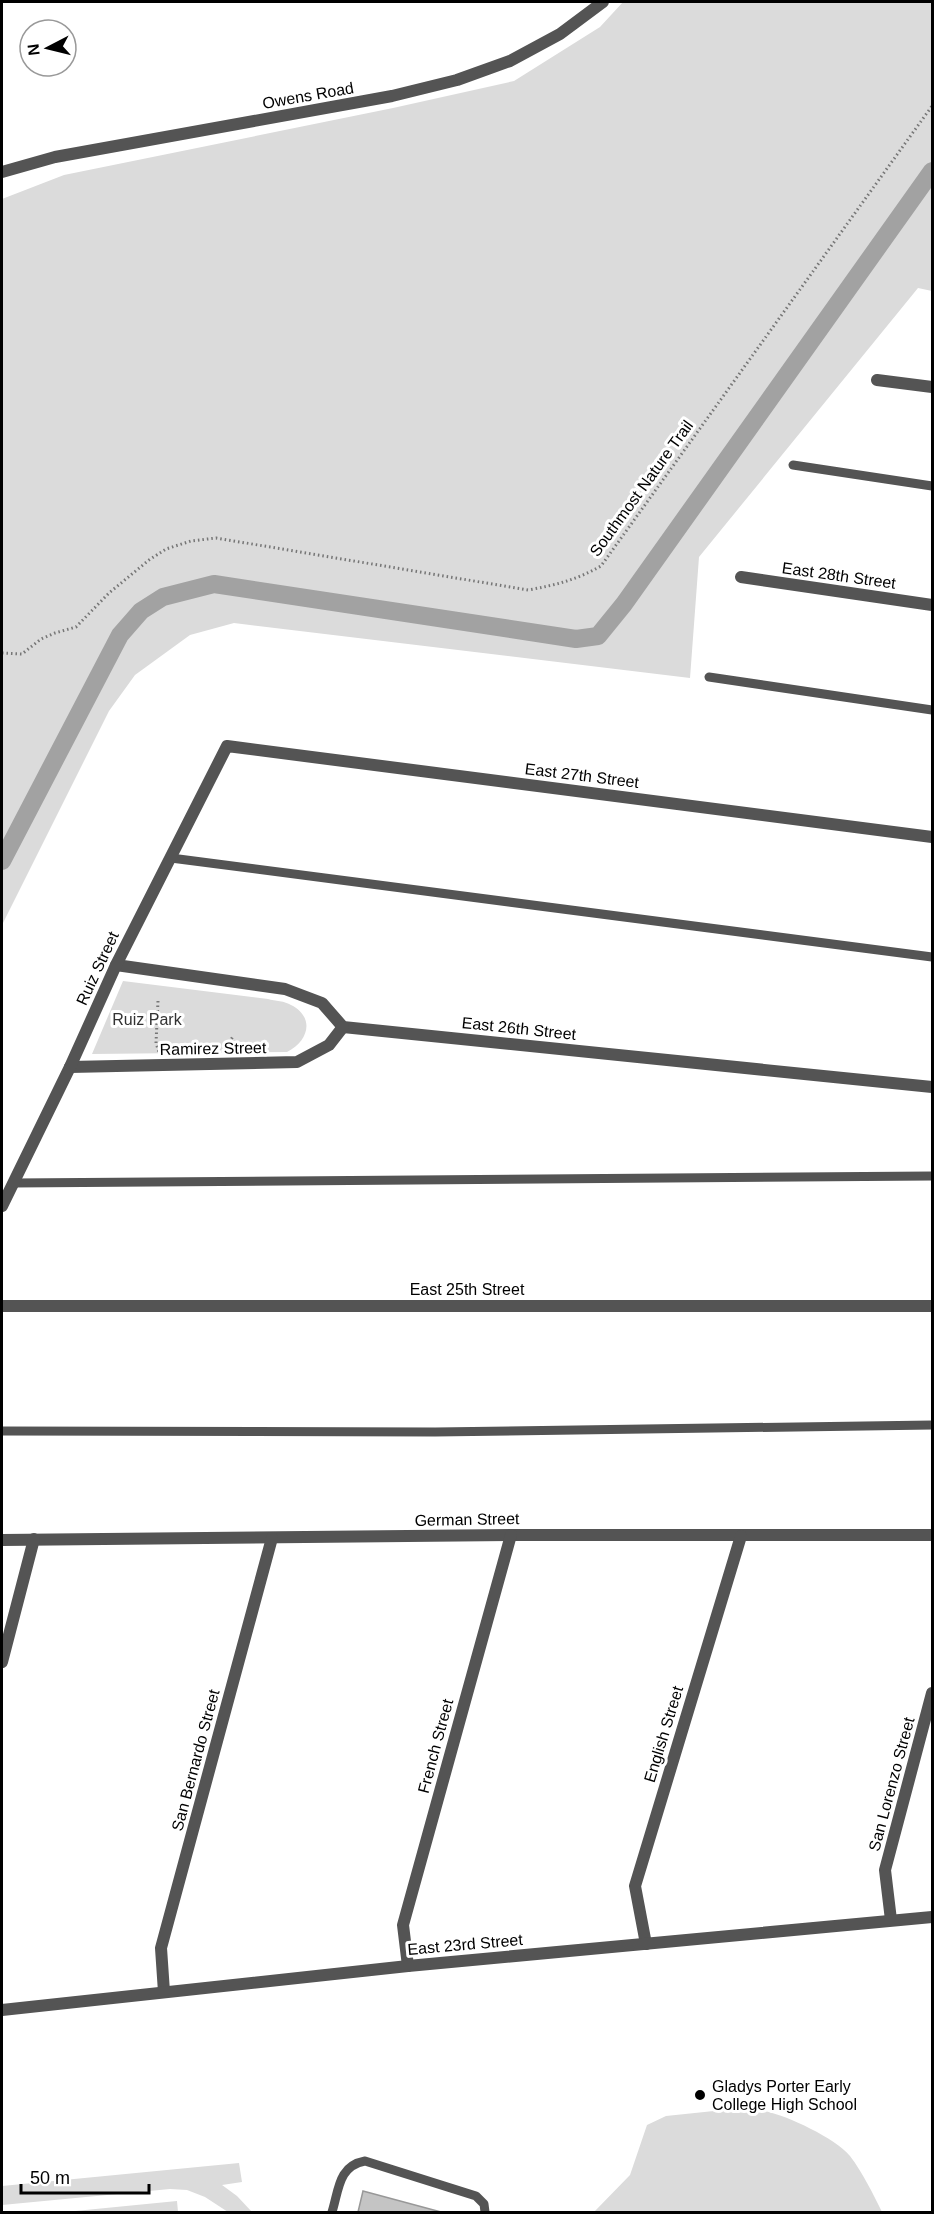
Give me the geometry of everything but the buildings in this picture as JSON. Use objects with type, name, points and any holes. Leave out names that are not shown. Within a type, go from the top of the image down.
[{"type":"street","name":"Owens Road","points":[[2,172],[55,157],[392,96],[457,80],[520,56],[560,34],[603,2]]},
{"type":"street","points":[[877,380],[933,387]]},
{"type":"street","name":"East 28th Street","points":[[741,577],[933,605]]},
{"type":"street","name":"East 27th Street","points":[[227,746],[933,837]]},
{"type":"street","name":"Ruiz Street","points":[[2,1206],[70,1067],[116,964],[227,746]]},
{"type":"street","points":[[116,964],[285,989],[322,1003],[343,1027]]},
{"type":"street","name":"Ramirez Street","points":[[70,1067],[297,1062],[329,1046],[343,1027]]},
{"type":"street","name":"East 26th Street","points":[[343,1027],[933,1087]]},
{"type":"street","name":"East 25th Street","points":[[2,1306],[933,1306]]},
{"type":"street","name":"German Street","points":[[2,1540],[510,1535],[933,1535]]},
{"type":"street","name":"French Street","points":[[408,1966],[403,1925],[510,1535]]},
{"type":"street","name":"English Street","points":[[646,1944],[635,1886],[741,1536]]},
{"type":"street","name":"San Bernardo Street","points":[[164,1992],[160,1948],[272,1538]]},
{"type":"street","points":[[2,1662],[34,1539]]},
{"type":"street","name":"San Lorenzo Street","points":[[891,1920],[885,1870],[933,1693]]},
{"type":"street","name":"East 23rd Street","points":[[2,2010],[408,1966],[933,1917]]},
{"type":"lane","points":[[794,465],[933,486]]},
{"type":"lane","points":[[709,677],[933,710]]},
{"type":"lane","points":[[171,858],[933,957]]},
{"type":"lane","points":[[13,1183],[933,1176]]},
{"type":"lane","points":[[2,1431],[435,1432],[933,1425]]},
{"type":"lane","points":[[332,2212],[344,2171],[353,2163],[364,2161],[476,2196],[484,2204],[485,2212]]},
{"type":"path","name":"Southmost Nature Trail","points":[[2,653],[22,654],[48,636],[76,627],[109,594],[149,560],[166,549],[191,541],[216,538],[528,590],[558,585],[580,578],[601,566],[933,106]]},
{"type":"path","points":[[158,1000],[156,1043],[164,1065]]},
{"type":"green space","points":[[623,2],[932,2],[932,291],[918,288],[699,557],[690,678],[234,623],[190,635],[135,675],[109,711],[2,925],[2,199],[64,175],[514,81],[600,27]]},
{"type":"green space","name":"Ruiz Park","points":[[123,981],[283,1002],[299,1010],[304,1016],[306,1029],[300,1042],[287,1052],[92,1054]]},
{"type":"green space","points":[[733,2109],[761,2110],[775,2114],[834,2142],[855,2163],[882,2212],[594,2212],[630,2175],[647,2125],[666,2116]]},
{"type":"green space","points":[[239,2163],[242,2182],[222,2185],[237,2196],[252,2212],[228,2212],[205,2197],[187,2190],[170,2189],[2,2205],[2,2186]]},
{"type":"green space","points":[[177,2201],[178,2212],[65,2212]]},
{"type":"waterway","points":[[2,861],[120,635],[141,611],[163,597],[214,584],[576,639],[598,636],[624,604],[932,171]]},
{"type":"place","name":"Gladys Porter Early College High School","points":[[700,2095]]}]
